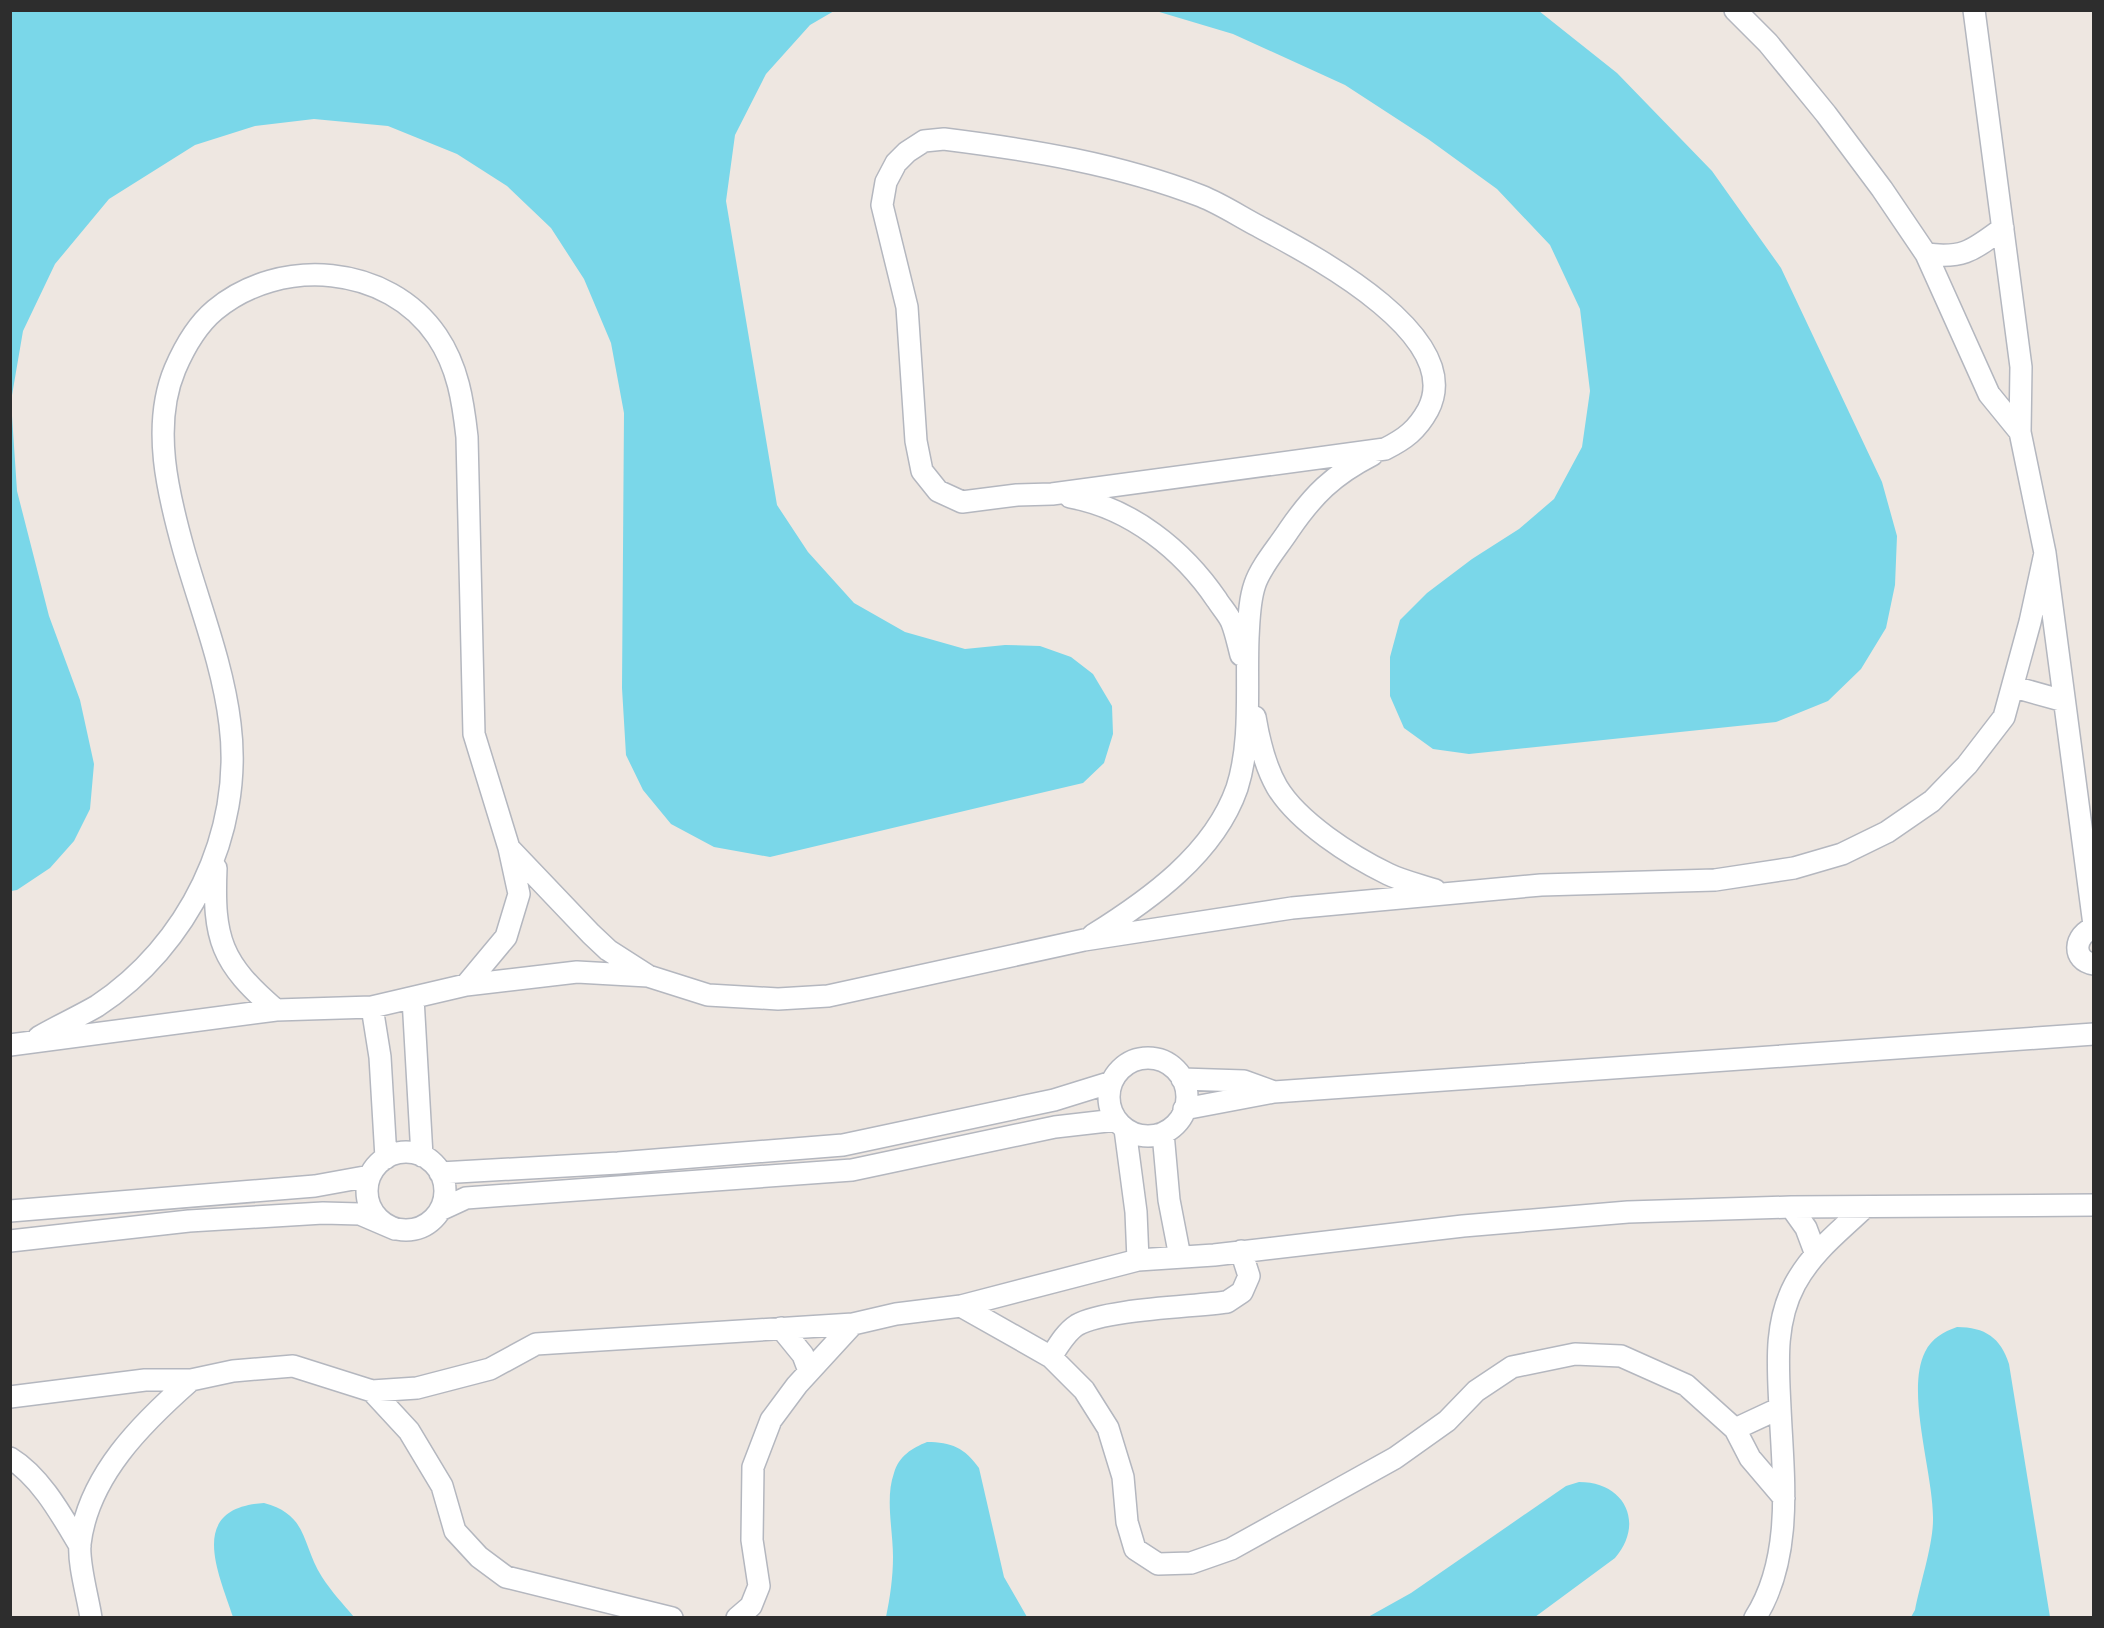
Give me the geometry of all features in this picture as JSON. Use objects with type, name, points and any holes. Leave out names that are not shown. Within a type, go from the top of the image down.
[{"type":"street","points":[[1735,10],[1768,43],[1826,114],[1882,189],[1926,255],[1989,394],[2020,432]]},
{"type":"street","points":[[1974,10],[2021,367],[2020,432],[2045,553],[2094,926],[2082,934],[2077,941],[2077,950],[2081,958],[2094,964]]},
{"type":"street","points":[[1084,940],[1152,896],[1183,868],[1223,816],[1236,789],[1246,754],[1249,617],[1255,584],[1305,506],[1327,483],[1385,449],[1413,432],[1435,395],[1433,369],[1420,344],[1398,319],[1371,295],[1290,243],[1203,197],[1119,169],[1035,150],[944,139],[924,141],[907,152],[896,163],[886,182],[882,206],[907,307],[916,441],[922,471],[938,491],[962,502],[1017,495],[1052,494],[1385,449]]},
{"type":"street","points":[[1926,255],[1950,257],[1973,250],[2003,228]]},
{"type":"street","points":[[19,1043],[97,1006],[142,969],[180,927],[205,884],[217,848],[231,779],[230,724],[217,666],[176,519],[165,461],[164,409],[179,362],[192,335],[213,311],[241,292],[278,278],[312,274],[346,277],[379,286],[410,308],[435,333],[451,359],[463,398],[467,438],[474,734],[509,848],[519,894],[506,938],[466,985]]},
{"type":"street","points":[[1052,494],[1093,501],[1136,521],[1174,549],[1208,587],[1232,622],[1260,745],[1277,787],[1297,812],[1334,842],[1388,874],[1443,892]]},
{"type":"street","points":[[19,1043],[276,1010],[372,1007],[466,985],[577,972],[648,976],[708,995],[778,999],[828,996],[1084,940],[1292,908],[1443,892],[1541,885],[1715,880],[1794,868],[1842,854],[1887,832],[1932,801],[1967,765],[2004,717],[2014,687],[2045,553]]},
{"type":"street","points":[[2014,687],[2064,701]]},
{"type":"street","points":[[217,848],[214,913],[227,957],[249,986],[276,1010]]},
{"type":"street","points":[[509,848],[558,902],[608,950],[648,976]]},
{"type":"street","points":[[413,998],[422,1156]]},
{"type":"street","points":[[372,1007],[380,1057],[386,1158]]},
{"type":"street","points":[[1184,1109],[1274,1092],[2094,1034]]},
{"type":"street","points":[[440,1173],[618,1163],[843,1145],[1054,1100],[1112,1082],[1128,1064],[1139,1059],[1164,1062],[1174,1069],[1182,1079],[1186,1091],[1184,1109],[1174,1126],[1163,1133],[1150,1136],[1137,1135],[1121,1124],[1110,1108],[1112,1082]]},
{"type":"street","points":[[1182,1079],[1244,1081],[1274,1092]]},
{"type":"street","points":[[10,1241],[189,1221],[323,1213],[360,1214],[395,1228],[408,1230],[421,1227],[432,1220],[440,1210],[466,1198],[852,1170],[1054,1127],[1121,1124]]},
{"type":"street","points":[[1121,1124],[1136,1212],[1138,1260]]},
{"type":"street","points":[[1163,1133],[1169,1200],[1180,1257]]},
{"type":"street","points":[[395,1228],[383,1223],[374,1213],[367,1188],[370,1176],[386,1158],[410,1152],[433,1163],[440,1173],[444,1191],[440,1210]]},
{"type":"street","points":[[10,1211],[315,1186],[370,1176]]},
{"type":"street","points":[[10,1397],[145,1380],[191,1380],[233,1371],[292,1366],[372,1391],[417,1388],[490,1369],[536,1344],[853,1324],[896,1314],[961,1306],[1138,1260],[1451,1227],[1628,1212],[1791,1207],[2094,1205]]},
{"type":"street","points":[[1791,1207],[1806,1228],[1815,1252]]},
{"type":"street","points":[[1755,1617],[1761,1609],[1779,1557],[1784,1498],[1776,1372],[1781,1322],[1794,1285],[1815,1252],[1865,1207]]},
{"type":"street","points":[[1051,1357],[1062,1340],[1076,1326],[1096,1317],[1227,1302],[1242,1292],[1249,1276],[1240,1251]]},
{"type":"street","points":[[961,1306],[1051,1357],[1084,1390],[1108,1428],[1123,1477],[1126,1522],[1135,1549],[1158,1564],[1191,1563],[1231,1549],[1311,1507],[1395,1458],[1447,1421],[1476,1390],[1512,1367],[1575,1354],[1621,1356],[1686,1385],[1735,1429],[1750,1458],[1784,1498]]},
{"type":"street","points":[[737,1617],[751,1606],[759,1586],[752,1540],[753,1467],[771,1420],[809,1371],[853,1324]]},
{"type":"street","points":[[781,1328],[804,1355],[809,1371]]},
{"type":"street","points":[[80,1546],[94,1491],[122,1450],[151,1417],[191,1380]]},
{"type":"street","points":[[372,1391],[409,1431],[442,1486],[455,1531],[478,1557],[506,1577],[672,1617]]},
{"type":"street","points":[[1735,1429],[1780,1408]]},
{"type":"street","points":[[10,1458],[19,1464],[56,1507],[80,1546],[91,1617]]},
{"type":"water","points":[[10,11],[834,11],[810,25],[766,74],[735,135],[726,201],[777,505],[808,552],[854,603],[905,632],[965,649],[1005,645],[1040,646],[1071,657],[1093,674],[1112,706],[1113,734],[1104,763],[1083,783],[770,857],[714,847],[671,824],[643,790],[626,755],[622,688],[624,413],[611,343],[584,279],[551,228],[507,186],[457,154],[388,126],[314,119],[255,126],[195,145],[109,199],[55,264],[23,331],[11,401],[17,491],[49,616],[80,700],[94,764],[90,809],[74,841],[50,868],[17,890],[11,891]]},
{"type":"water","points":[[1156,11],[1539,11],[1617,73],[1712,171],[1781,268],[1882,482],[1897,536],[1895,585],[1886,628],[1861,669],[1828,701],[1776,722],[1469,754],[1433,749],[1404,728],[1390,696],[1390,657],[1400,620],[1427,593],[1472,559],[1519,529],[1554,499],[1582,447],[1590,391],[1580,309],[1550,245],[1497,189],[1428,139],[1345,85],[1233,34]]},
{"type":"water","points":[[1957,1327],[1976,1329],[1991,1336],[2001,1347],[2009,1364],[2050,1617],[1911,1617],[1915,1610],[1929,1553],[1933,1520],[1919,1411],[1920,1369],[1925,1352],[1931,1343],[1943,1333]]},
{"type":"water","points":[[927,1442],[943,1443],[963,1451],[979,1468],[1004,1577],[1027,1617],[886,1617],[893,1565],[891,1483],[896,1467],[903,1457]]},
{"type":"water","points":[[1579,1482],[1595,1484],[1619,1497],[1626,1507],[1629,1519],[1624,1545],[1615,1558],[1535,1617],[1368,1617],[1411,1593],[1566,1486]]},
{"type":"water","points":[[264,1503],[279,1508],[297,1523],[322,1577],[354,1617],[233,1617],[216,1562],[214,1545],[216,1529],[225,1516],[240,1507]]}]
